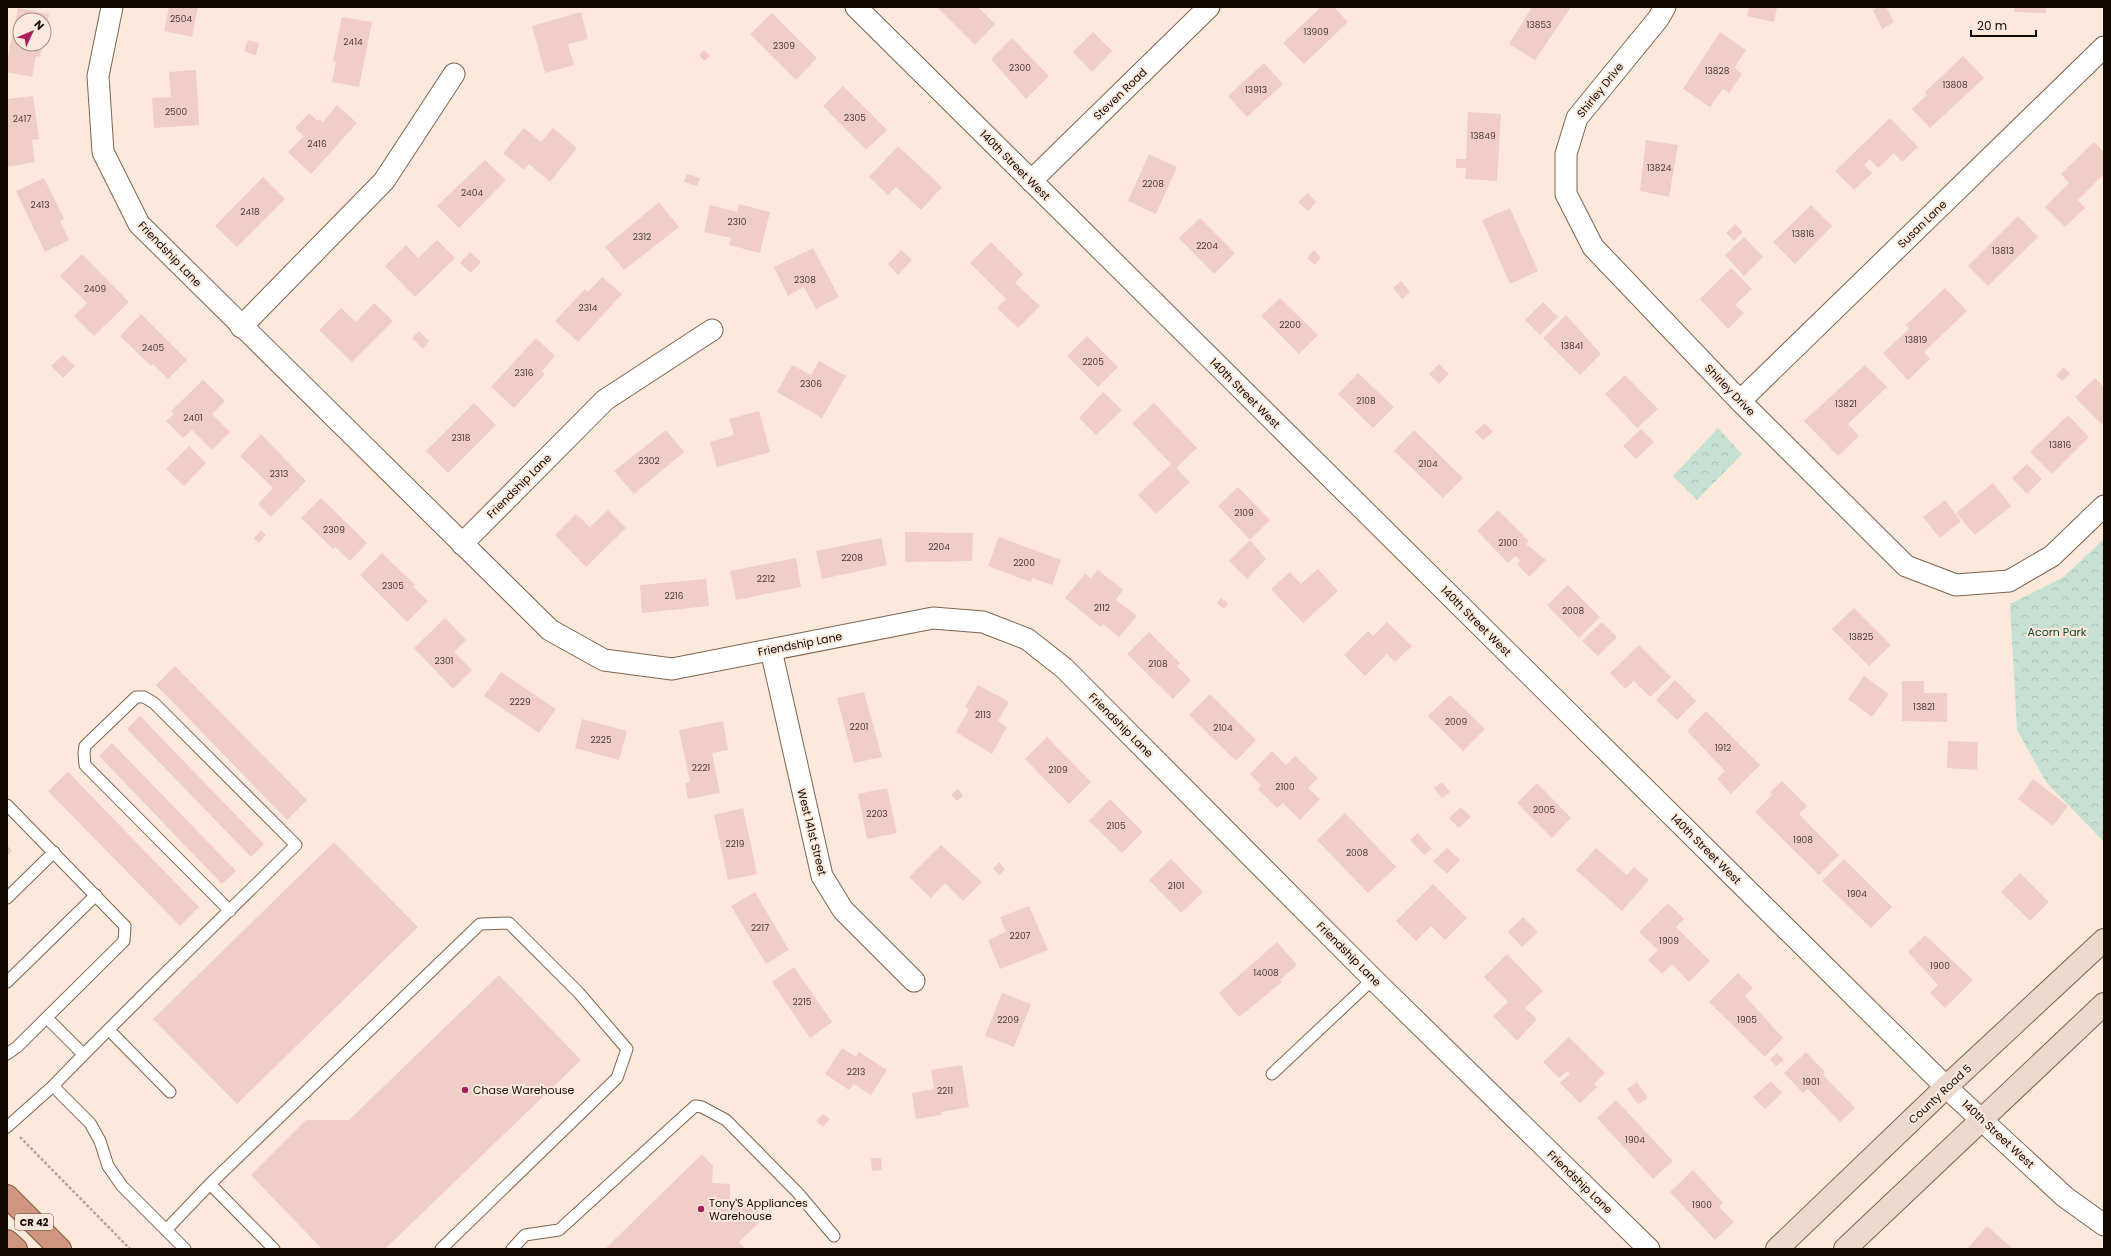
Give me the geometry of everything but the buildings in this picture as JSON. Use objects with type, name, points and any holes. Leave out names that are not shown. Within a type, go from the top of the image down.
[{"type":"highway","name":"CR 42","points":[[7,1196],[60,1249]]},
{"type":"highway","points":[[7,1241],[16,1249]]},
{"type":"main road","name":"County Road 5","points":[[1777,1249],[1946,1087],[2104,940]]},
{"type":"main road","points":[[1845,1249],[2104,1004]]},
{"type":"street","name":"Friendship Lane","points":[[112,7],[98,76],[104,152],[139,224],[241,327],[550,630],[604,660],[672,669],[933,618],[983,622],[1027,639],[1064,668],[1373,979],[1649,1249]]},
{"type":"street","name":"140th Street West","points":[[856,7],[1946,1087],[1982,1118],[2065,1197],[2104,1225]]},
{"type":"street","name":"Steven Road","points":[[1031,181],[1209,7]]},
{"type":"street","name":"Shirley Drive","points":[[1665,7],[1658,19],[1576,118],[1566,154],[1566,194],[1593,247],[1740,401],[1906,566],[1956,585],[2009,581],[2052,556],[2104,506]]},
{"type":"street","name":"Susan Lane","points":[[1740,401],[2104,47]]},
{"type":"street","points":[[241,327],[384,181],[454,74]]},
{"type":"street","name":"Friendship Lane","points":[[462,544],[605,400],[712,330]]},
{"type":"street","name":"West 141st Street","points":[[771,650],[822,876],[843,910],[914,981]]},
{"type":"lane","points":[[8,1126],[53,1086],[83,1054],[109,1030],[296,845],[154,703],[144,697],[136,697],[85,746],[85,765],[230,910]]},
{"type":"lane","points":[[7,805],[125,926],[124,941],[17,1047],[7,1054]]},
{"type":"lane","points":[[7,898],[54,852]]},
{"type":"lane","points":[[7,982],[96,895]]},
{"type":"lane","points":[[166,1230],[210,1184],[480,924],[509,923],[579,993],[627,1048],[617,1078],[441,1249]]},
{"type":"lane","points":[[1272,1074],[1373,979]]},
{"type":"lane","points":[[47,1018],[83,1054]]},
{"type":"lane","points":[[109,1030],[170,1092]]},
{"type":"lane","points":[[53,1086],[90,1123],[100,1141],[108,1166],[122,1186],[185,1249]]},
{"type":"lane","points":[[512,1249],[525,1235],[559,1230],[695,1106],[702,1107],[726,1120],[798,1193],[834,1236]]},
{"type":"lane","points":[[210,1184],[274,1249]]},
{"type":"path","points":[[8,1126],[130,1249]]},
{"type":"green space","points":[[1718,428],[1742,454],[1697,500],[1673,476]]},
{"type":"green space","name":"Acorn Park","points":[[2104,539],[2104,842],[2046,782],[2017,730],[2010,604],[2062,578]]},
{"type":"place","name":"Chase Warehouse","points":[[465,1090]]},
{"type":"place","name":"Tony'S Appliances Warehouse","points":[[701,1209]]}]
